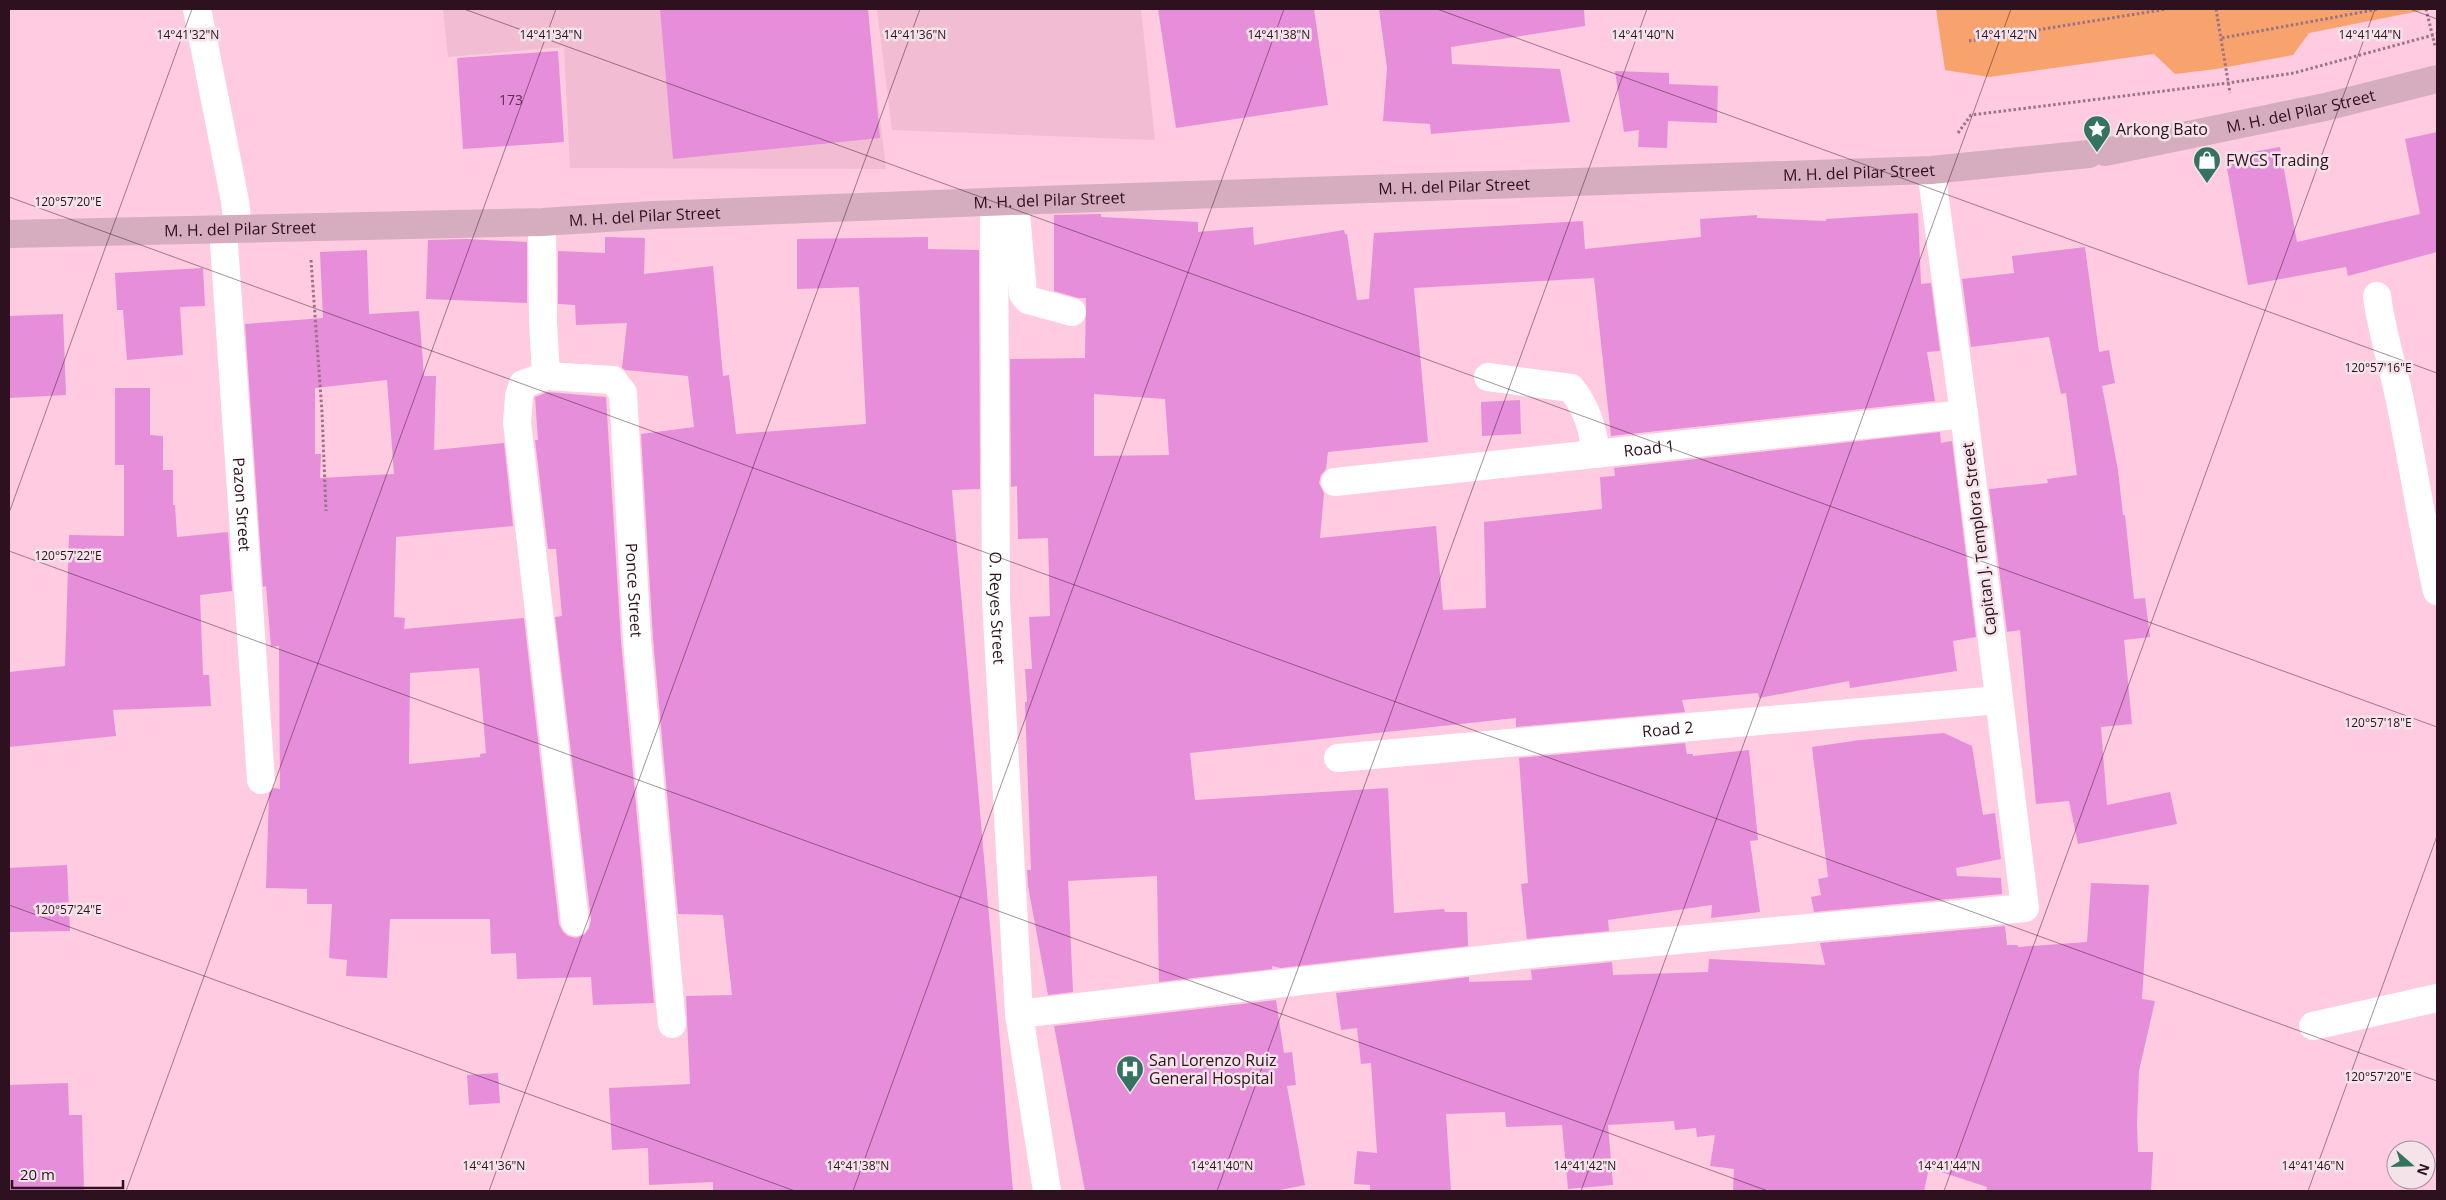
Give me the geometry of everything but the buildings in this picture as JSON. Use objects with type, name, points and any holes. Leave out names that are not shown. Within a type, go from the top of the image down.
[{"type":"main road","name":"M. H. del Pilar Street","points":[[9,234],[542,222],[674,214],[1931,170],[2097,153],[2325,107],[2437,79]]},
{"type":"street","name":"Pazon Street","points":[[197,9],[235,201],[231,229],[261,780]]},
{"type":"street","name":"Capitan J. Templora Street","points":[[1019,1014],[1549,952],[2025,908],[1964,414],[1931,170]]},
{"type":"street","points":[[1004,202],[1023,294],[1028,300],[1072,312]]},
{"type":"street","name":"O. Reyes Street","points":[[1004,202],[996,600],[1019,1014],[1047,1191]]},
{"type":"street","points":[[542,222],[543,321],[546,376],[523,384],[519,396],[517,422],[575,922]]},
{"type":"street","points":[[2377,296],[2380,323],[2402,409],[2414,483],[2437,591]]},
{"type":"street","name":"Ponce Street","points":[[546,376],[613,380],[623,393],[637,640],[672,1024]]},
{"type":"street","points":[[1488,377],[1571,388],[1581,401],[1593,430],[1596,454]]},
{"type":"street","name":"Road 1","points":[[1334,482],[1964,414]]},
{"type":"street","name":"Road 2","points":[[1338,758],[1998,700]]},
{"type":"street","points":[[2313,1026],[2437,998]]},
{"type":"path","points":[[1969,41],[2167,9]]},
{"type":"path","points":[[2216,9],[2226,68]]},
{"type":"path","points":[[2222,38],[2379,9]]},
{"type":"path","points":[[2426,9],[2435,50]]},
{"type":"path","points":[[1931,170],[1971,115],[2294,73],[2437,34]]},
{"type":"path","points":[[309,226],[322,412],[326,511]]},
{"type":"shaded area","points":[[443,9],[867,9],[886,169],[570,168],[564,47],[448,57]]},
{"type":"shaded area","points":[[877,9],[1141,9],[1155,140],[892,130]]},
{"type":"shaded area","points":[[1936,9],[2429,9],[2309,33],[2293,55],[2216,69],[2175,74],[2154,54],[1989,77],[1945,70]]},
{"type":"place","name":"Arkong Bato","points":[[2097,153]]},
{"type":"place","name":"FWCS Trading","points":[[2207,184]]},
{"type":"place","name":"San Lorenzo Ruiz General Hospital","points":[[1130,1093]]}]
